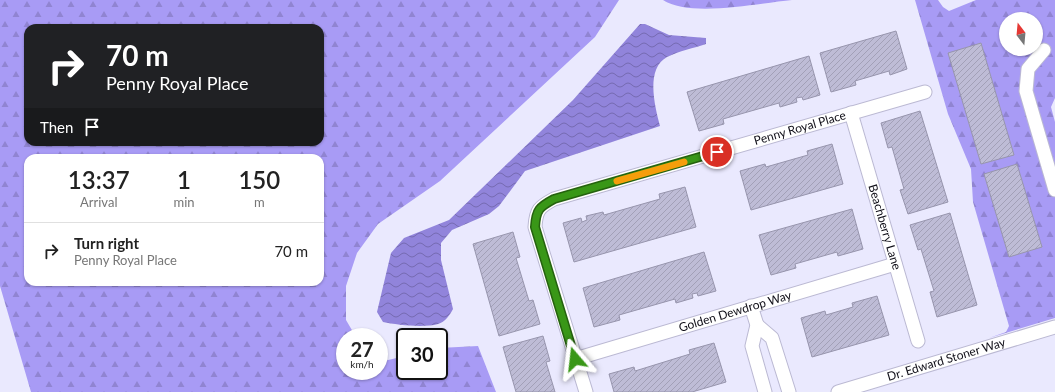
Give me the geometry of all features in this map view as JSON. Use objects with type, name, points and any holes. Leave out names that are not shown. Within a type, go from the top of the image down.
[{"type":"street","points":[[1044,50],[1028,69],[1026,91],[1055,190]]},
{"type":"street","name":"Penny Royal Place","points":[[586,392],[535,227],[535,214],[542,206],[554,199],[925,92]]},
{"type":"street","name":"Beachberry Lane","points":[[851,113],[918,341]]},
{"type":"street","name":"Golden Dewdrop Way","points":[[575,359],[895,264]]},
{"type":"street","points":[[752,306],[757,325],[752,346],[765,392]]},
{"type":"street","points":[[757,325],[772,338],[789,392]]},
{"type":"street","name":"Dr. Edward Stoner Way","points":[[838,392],[1055,327]]},
{"type":"street","points":[[754,353],[775,347]]},
{"type":"street","points":[[760,373],[781,367]]},
{"type":"green space","points":[[0,0],[619,0],[595,37],[440,181],[378,224],[357,253],[346,286],[346,320],[351,328],[336,328],[336,380],[388,380],[388,360],[396,358],[396,380],[448,380],[448,348],[478,346],[496,392],[31,392],[0,286]]},
{"type":"green space","points":[[663,0],[792,0],[707,9],[675,5]]},
{"type":"green space","points":[[915,0],[938,0],[943,7],[949,11],[976,0],[1055,0],[1055,98],[1051,107],[1055,122],[1055,318],[989,338],[1006,332],[1009,326],[973,202],[971,169],[948,114]]},
{"type":"water","points":[[640,24],[645,24],[669,35],[706,38],[706,44],[681,51],[667,57],[660,63],[656,70],[653,89],[660,126],[525,171],[499,206],[489,214],[452,230],[441,243],[441,260],[453,309],[447,318],[438,324],[425,326],[383,322],[377,312],[391,253],[404,238],[449,220],[573,100]]},
{"type":"building","points":[[896,31],[907,69],[890,75],[889,71],[855,81],[856,85],[831,92],[820,53]]},
{"type":"building","points":[[981,43],[1014,155],[981,164],[948,53]]},
{"type":"building","points":[[809,56],[820,95],[803,100],[802,97],[796,98],[797,102],[780,107],[779,103],[723,119],[724,124],[699,131],[687,92]]},
{"type":"building","points":[[920,111],[948,202],[908,214],[900,190],[904,189],[892,147],[888,148],[881,123]]},
{"type":"building","points":[[832,144],[843,184],[751,210],[740,171],[765,164],[766,167],[808,155],[807,151]]},
{"type":"building","points":[[1017,164],[1042,247],[1009,257],[984,174]]},
{"type":"building","points":[[685,187],[696,227],[574,262],[563,223],[581,218],[582,222],[587,220],[586,216],[603,212],[604,215],[660,199],[659,194]]},
{"type":"building","points":[[852,209],[863,249],[838,256],[837,252],[795,264],[796,268],[771,275],[759,235]]},
{"type":"building","points":[[950,213],[977,305],[937,317],[930,292],[934,291],[921,249],[918,250],[910,225]]},
{"type":"building","points":[[513,232],[520,257],[516,258],[529,301],[533,300],[540,324],[499,336],[473,244]]},
{"type":"building","points":[[704,252],[716,291],[698,296],[697,293],[692,294],[693,298],[676,303],[675,299],[619,315],[620,320],[594,327],[583,288]]},
{"type":"building","points":[[877,296],[889,335],[812,357],[801,318],[825,311],[826,315],[853,307],[852,303]]},
{"type":"building","points":[[543,336],[550,361],[546,362],[555,392],[516,392],[503,347]]},
{"type":"building","points":[[714,343],[726,382],[692,392],[614,392],[609,374],[634,367],[635,371],[690,354],[689,350]]},
{"type":"slow traffic","points":[[617,181],[684,162]]},
{"type":"route","points":[[575,359],[535,227],[535,214],[542,206],[554,199],[717,152]]}]
